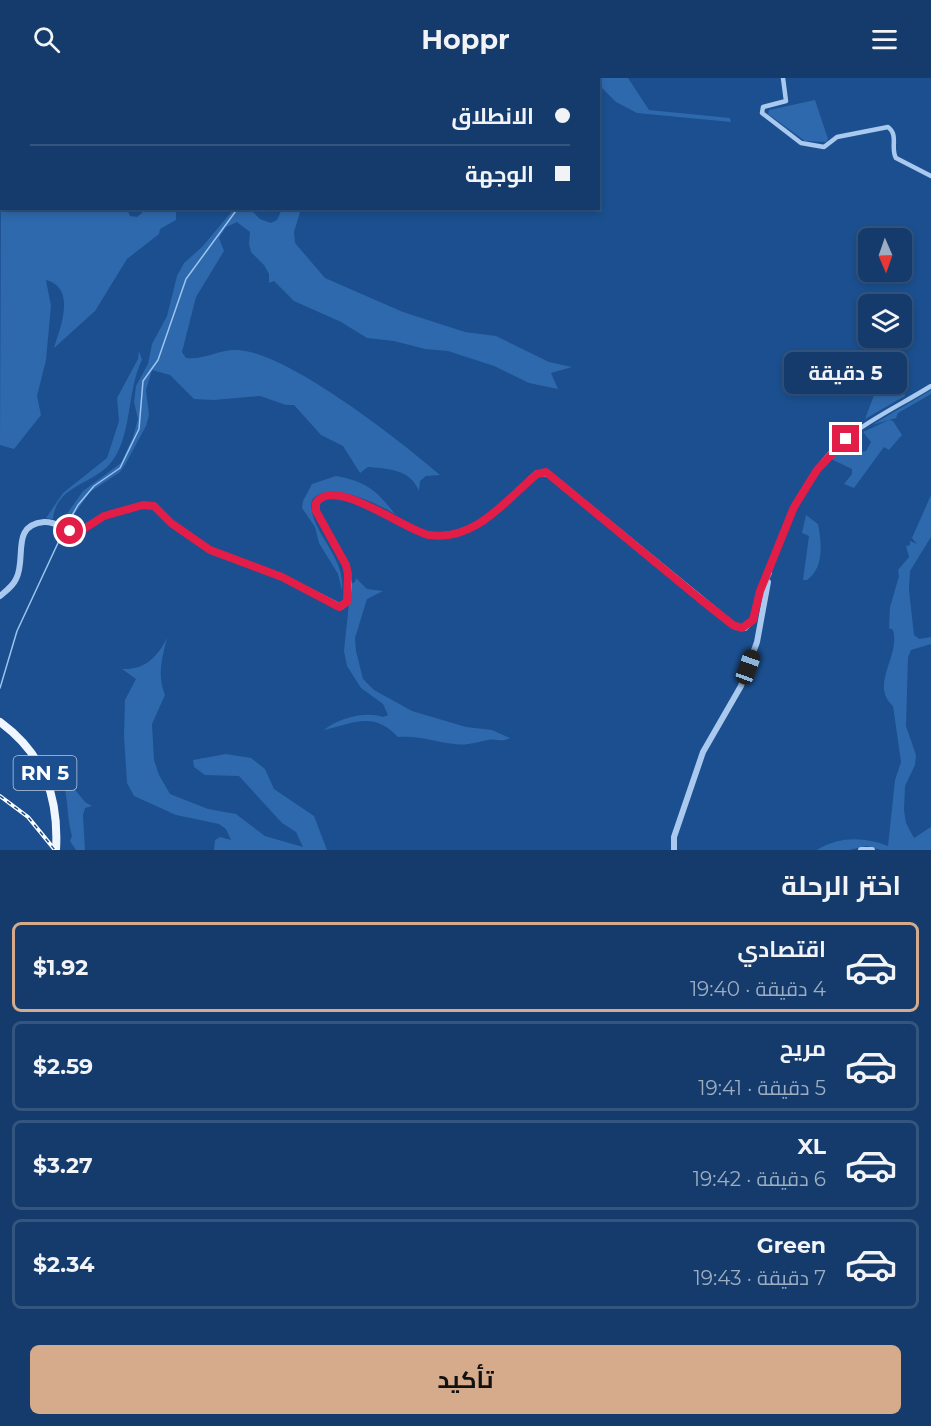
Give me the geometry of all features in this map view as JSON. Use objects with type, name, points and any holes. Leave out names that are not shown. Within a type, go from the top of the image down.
[{"type":"main road","name":"RN 5","points":[[0,722],[29,747],[46,773],[56,810],[56,850]]},
{"type":"street","points":[[783,78],[786,101],[763,107],[762,113],[801,143],[824,147],[837,137],[888,127],[894,136],[893,150],[896,158],[931,176]]},
{"type":"street","points":[[0,596],[16,579],[21,539],[26,530],[46,522],[79,532],[97,519],[143,505],[154,506],[171,523],[210,550],[282,577],[339,607],[347,602],[348,574],[316,511],[316,503],[321,496],[332,495],[357,501],[378,509],[419,532],[446,535],[478,524],[537,474],[546,472],[736,627],[747,627],[753,620],[760,591],[794,507],[826,458],[860,429],[931,386]]},
{"type":"street","points":[[674,850],[674,837],[703,752],[733,704],[755,648],[769,573]]},
{"type":"street","points":[[861,850],[872,850]]},
{"type":"shaded area","points":[[600,78],[628,78],[649,110],[730,118],[731,122],[637,113],[616,102],[600,86]]},
{"type":"shaded area","points":[[815,100],[828,139],[826,142],[805,141],[768,114],[769,110]]},
{"type":"shaded area","points":[[1,210],[127,210],[130,216],[137,217],[142,210],[176,210],[176,220],[160,229],[159,234],[127,259],[95,311],[54,348],[62,320],[64,300],[55,284],[46,280],[51,306],[46,360],[37,396],[41,415],[14,449],[0,445]]},
{"type":"shaded area","points":[[233,210],[251,210],[260,219],[271,223],[277,220],[282,210],[301,210],[294,232],[295,243],[325,278],[403,312],[465,332],[496,336],[549,362],[572,367],[551,373],[558,389],[529,383],[494,366],[448,351],[367,338],[341,322],[294,301],[274,281],[269,283],[269,274],[264,265],[251,252],[250,232],[237,222],[226,227],[219,238],[224,251],[196,297],[182,352],[186,358],[199,358],[235,350],[256,354],[282,364],[342,400],[399,441],[440,475],[426,476],[420,481],[419,491],[410,478],[398,472],[368,467],[360,473],[343,446],[321,435],[294,405],[286,405],[260,396],[214,400],[194,399],[170,375],[152,370],[146,390],[149,415],[146,426],[126,463],[120,472],[90,492],[68,523],[62,521],[83,491],[121,463],[133,437],[138,419],[134,402],[136,386],[148,364],[152,344],[167,316],[177,276],[184,263],[202,247]]},
{"type":"shaded area","points":[[139,351],[142,360],[133,386],[126,430],[116,456],[108,466],[60,500],[55,508],[53,519],[46,518],[63,493],[107,458],[119,421],[117,398],[138,359]]},
{"type":"shaded area","points":[[892,352],[905,396],[865,419],[890,353]]},
{"type":"shaded area","points":[[931,390],[931,394],[898,413],[896,418],[872,425]]},
{"type":"shaded area","points":[[889,420],[893,421],[902,435],[889,450],[884,447],[854,488],[844,484],[852,474],[852,469],[831,459],[853,438],[861,452],[866,451],[871,442],[863,432]]},
{"type":"shaded area","points":[[336,476],[370,488],[395,514],[365,499],[340,492],[319,494],[312,500],[315,521],[333,554],[342,577],[342,590],[338,574],[319,543],[315,527],[302,508],[312,484]]},
{"type":"shaded area","points":[[931,495],[931,537],[910,571],[909,590],[914,635],[919,639],[931,637],[931,644],[911,650],[908,657],[906,726],[916,755],[915,765],[905,786],[904,810],[906,823],[914,838],[931,827],[931,850],[881,850],[867,846],[849,850],[817,850],[834,842],[852,839],[888,846],[895,780],[901,762],[893,706],[886,698],[884,689],[894,640],[893,630],[889,628],[890,607],[899,576],[898,570],[909,557],[906,546],[910,545],[910,541],[917,544],[912,538]]},
{"type":"shaded area","points":[[806,515],[818,524],[821,547],[819,562],[813,575],[803,580],[809,536],[802,533]]},
{"type":"shaded area","points":[[356,578],[367,589],[383,591],[367,599],[355,638],[363,679],[374,690],[412,711],[466,727],[492,730],[510,738],[455,744],[398,737],[380,724],[363,721],[324,730],[352,717],[388,715],[383,704],[361,688],[347,666],[344,651],[351,584]]},
{"type":"shaded area","points":[[167,638],[161,674],[165,695],[152,724],[154,760],[159,775],[170,794],[208,809],[236,814],[265,836],[303,847],[296,832],[282,823],[239,776],[205,775],[194,767],[193,760],[226,754],[251,758],[265,769],[274,789],[314,816],[327,850],[214,850],[215,840],[220,837],[231,840],[226,829],[219,824],[176,815],[134,796],[127,783],[124,736],[125,700],[136,679],[122,669],[137,667],[149,661]]},
{"type":"shaded area","points":[[59,770],[85,802],[92,806],[85,808],[83,815],[85,850],[76,850],[70,841],[72,836],[66,794]]},
{"type":"waterway","points":[[66,526],[78,505],[94,486],[120,468],[139,429],[143,381],[158,360],[186,279],[237,210]]},
{"type":"waterway","points":[[0,688],[17,631],[64,530]]},
{"type":"railway","points":[[0,796],[28,817],[55,850]]},
{"type":"route","points":[[70,531],[79,532],[97,519],[130,508],[143,505],[154,506],[171,523],[210,550],[282,577],[339,607],[344,606],[347,602],[348,574],[346,565],[316,511],[316,503],[321,496],[332,495],[357,501],[378,509],[419,532],[428,535],[446,535],[472,528],[537,474],[546,472],[700,599],[733,625],[742,628],[747,627],[753,620],[760,591],[794,507],[826,458],[846,439]]}]
